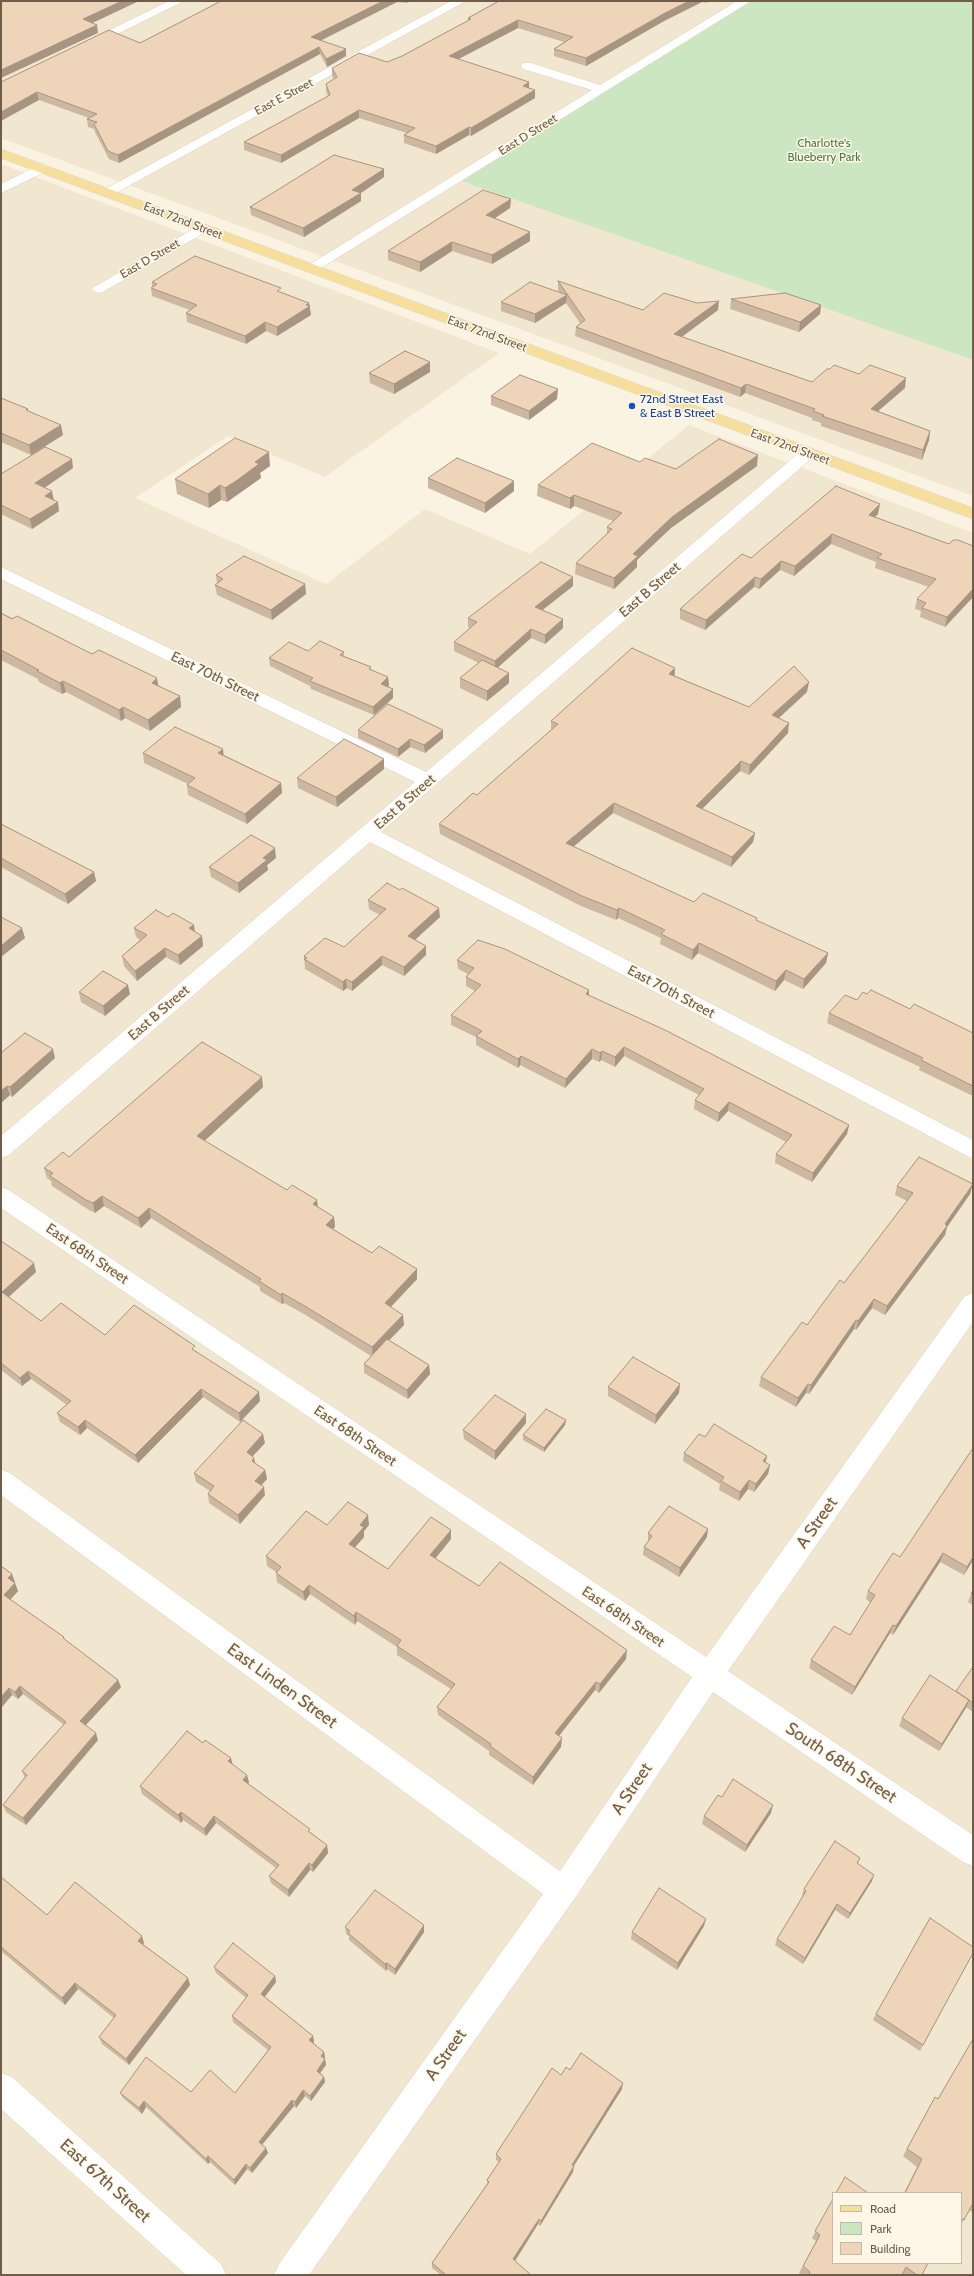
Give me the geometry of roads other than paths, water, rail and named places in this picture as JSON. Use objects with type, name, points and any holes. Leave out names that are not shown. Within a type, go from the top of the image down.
[{"type":"main road","name":"East 72nd Street","points":[[1,153],[808,454],[973,514]]},
{"type":"street","points":[[72,51],[178,1]]},
{"type":"street","name":"East E Street","points":[[108,192],[460,1]]},
{"type":"street","name":"East D Street","points":[[311,268],[745,1]]},
{"type":"street","points":[[527,66],[602,89]]},
{"type":"street","points":[[1,189],[42,168]]},
{"type":"street","name":"East D Street","points":[[98,289],[202,228]]},
{"type":"street","name":"East B Street","points":[[1,1149],[808,454]]},
{"type":"street","name":"East 70th Street","points":[[1,572],[428,781]]},
{"type":"street","name":"East 70th Street","points":[[368,833],[973,1150]]},
{"type":"street","name":"East 68th Street","points":[[1,1196],[709,1675]]},
{"type":"street","name":"A Street","points":[[290,2275],[563,1891],[709,1675],[973,1303]]},
{"type":"street","name":"East Linden Street","points":[[1,1481],[563,1891]]},
{"type":"street","name":"South 68th Street","points":[[709,1675],[973,1852]]},
{"type":"street","name":"East 67th Street","points":[[1,2088],[210,2275]]},
{"type":"place","name":"72nd Street East & East B Street","points":[[632,406]]},
{"type":"park label","name":"Charlotte's Blueberry Park","points":[[824,150]]}]
